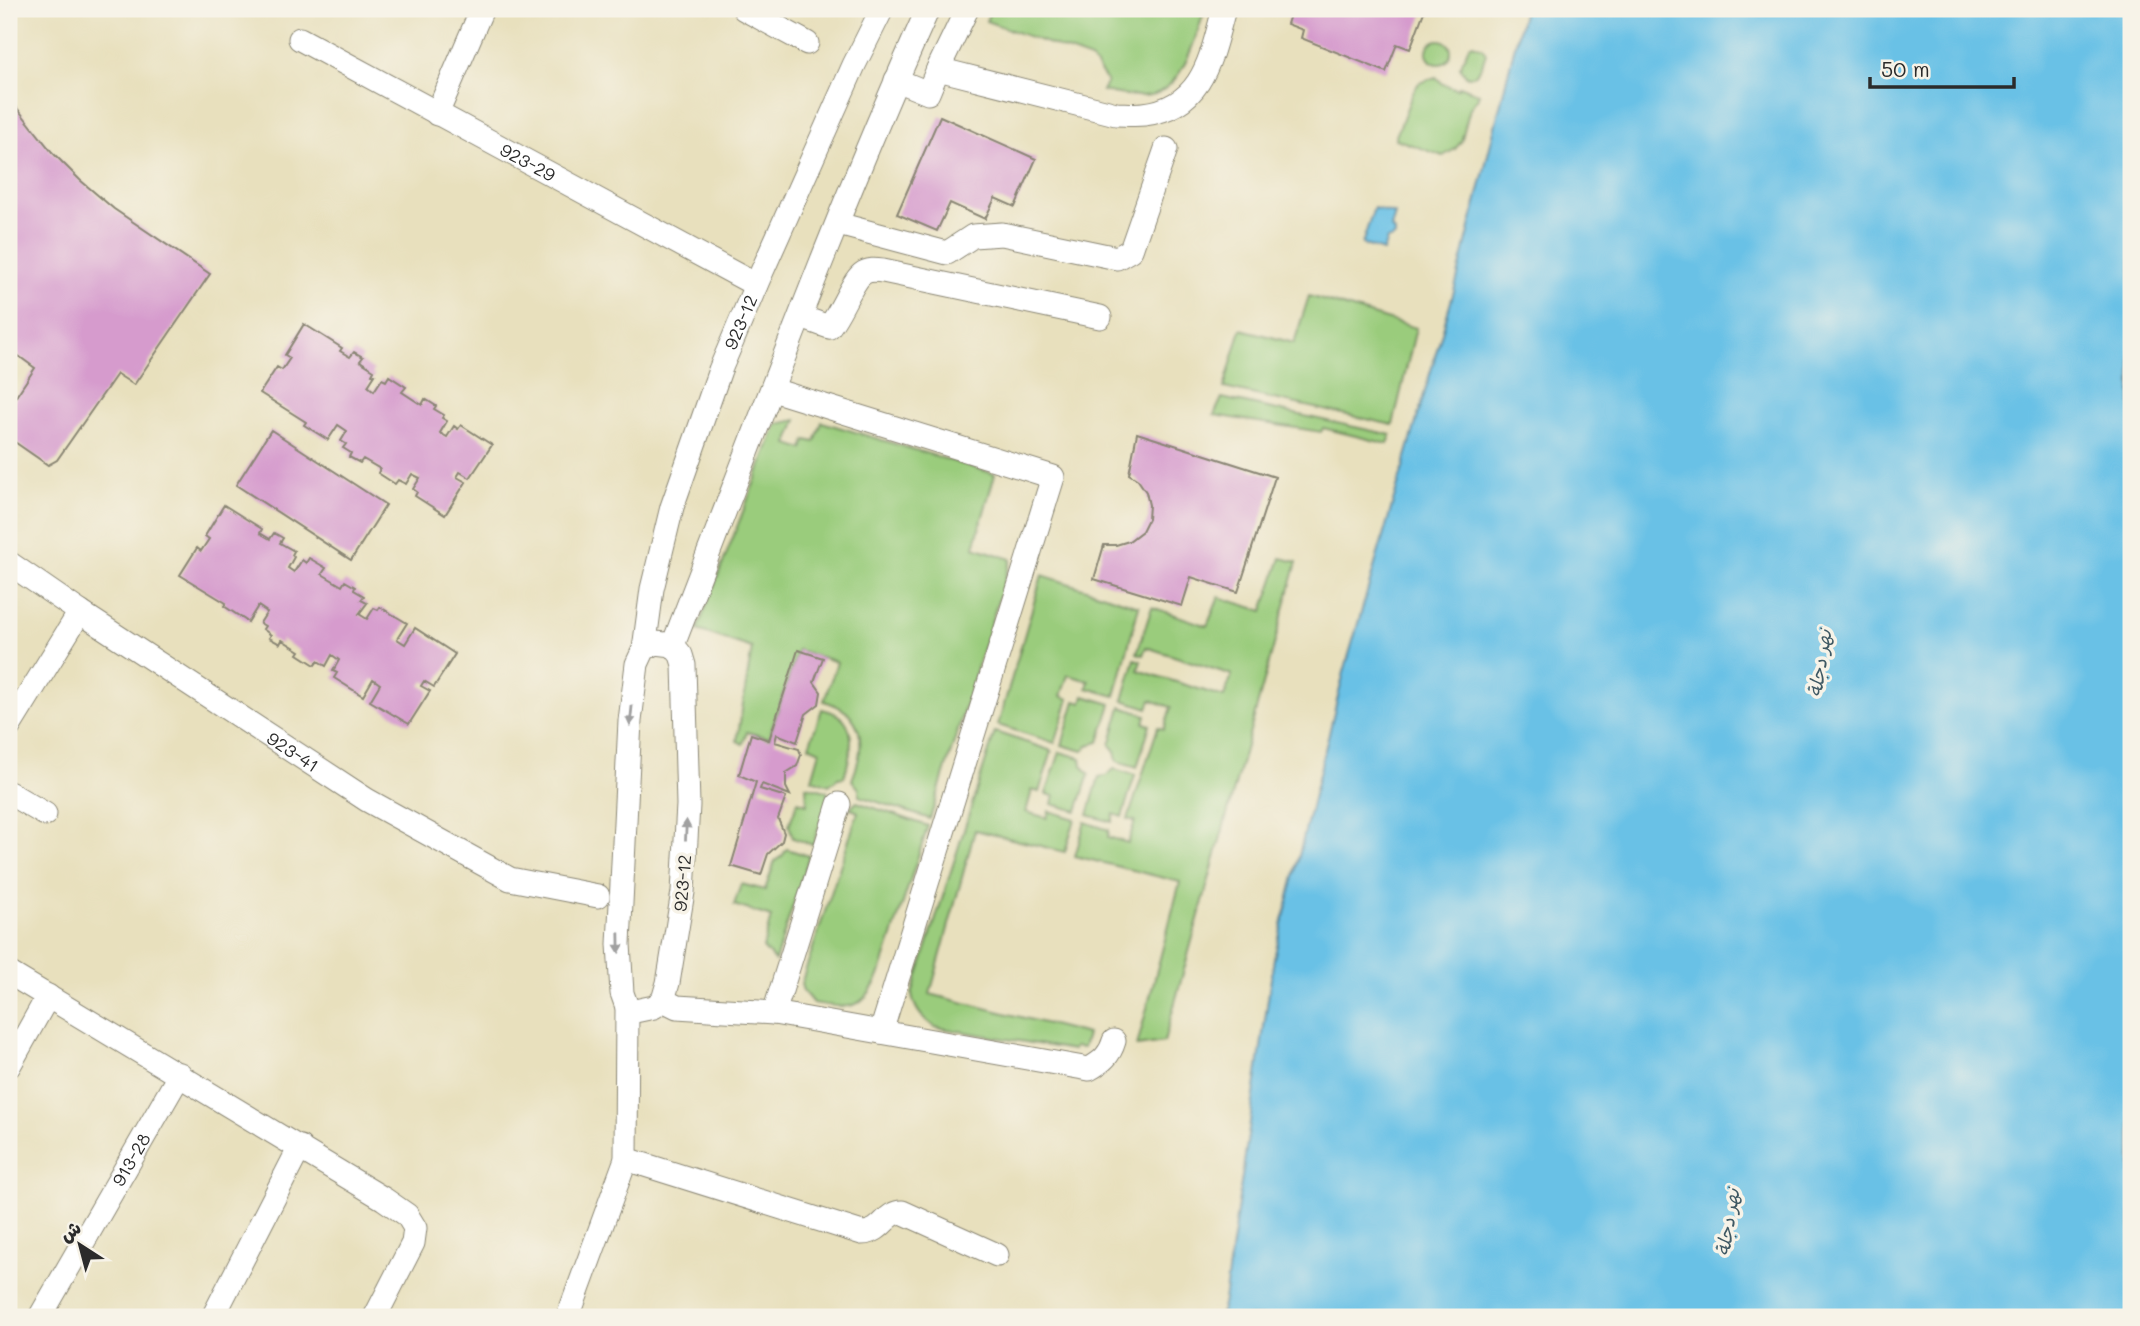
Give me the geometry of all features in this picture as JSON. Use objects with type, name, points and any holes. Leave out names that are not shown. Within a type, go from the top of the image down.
[{"type":"street","points":[[437,114],[482,9]]},
{"type":"street","points":[[744,9],[807,43]]},
{"type":"street","name":"923-12","points":[[568,1317],[626,1159],[627,1007],[622,993],[618,944],[620,889],[630,721],[637,664],[644,649],[652,589],[672,507],[720,369],[854,65],[882,9]]},
{"type":"street","points":[[644,649],[656,643],[673,645],[838,224],[896,80],[928,9]]},
{"type":"street","points":[[896,80],[928,93],[967,9]]},
{"type":"street","points":[[939,69],[1116,114],[1145,114],[1168,107],[1187,97],[1203,76],[1209,64],[1224,9]]},
{"type":"street","name":"923-29","points":[[300,39],[756,285]]},
{"type":"street","points":[[838,224],[947,253],[973,236],[1002,234],[1117,258],[1131,250],[1166,149]]},
{"type":"street","points":[[801,317],[829,327],[861,274],[872,270],[1100,317]]},
{"type":"street","points":[[773,390],[1053,477],[881,1032]]},
{"type":"street","name":"923-41","points":[[9,563],[367,800],[510,879],[597,896]]},
{"type":"street","points":[[9,727],[80,612]]},
{"type":"street","name":"923-12","points":[[663,1000],[683,892],[688,805],[684,666],[681,655],[673,645]]},
{"type":"street","points":[[9,793],[45,814]]},
{"type":"street","points":[[774,1013],[839,804]]},
{"type":"street","points":[[9,973],[180,1074],[407,1215],[415,1228],[413,1243],[375,1317]]},
{"type":"street","points":[[9,1066],[48,996]]},
{"type":"street","points":[[627,1007],[635,1011],[645,1010],[663,1000],[677,1007],[774,1013],[1089,1069],[1103,1061],[1114,1041]]},
{"type":"street","name":"913-28","points":[[40,1317],[180,1074]]},
{"type":"street","points":[[213,1317],[299,1147]]},
{"type":"street","points":[[626,1159],[862,1233],[877,1230],[891,1215],[902,1212],[998,1255]]},
{"type":"green space","points":[[991,9],[1205,9],[1193,46],[1180,72],[1162,90],[1139,96],[1102,91],[1107,81],[1091,59],[986,21]]},
{"type":"green space","points":[[1439,40],[1448,43],[1451,52],[1448,61],[1439,64],[1430,61],[1427,52],[1430,43]]},
{"type":"green space","points":[[1473,44],[1483,48],[1486,54],[1478,72],[1467,77],[1460,67],[1469,46]]},
{"type":"green space","points":[[1436,77],[1443,84],[1457,89],[1460,86],[1479,94],[1470,108],[1461,142],[1443,156],[1395,139],[1413,92],[1419,83]]},
{"type":"green space","points":[[1309,296],[1416,328],[1393,425],[1224,388],[1241,329],[1294,343]]},
{"type":"green space","points":[[1222,398],[1391,435],[1388,444],[1323,428],[1321,432],[1214,415]]},
{"type":"green space","points":[[797,420],[788,444],[803,449],[806,440],[815,442],[822,422],[995,474],[974,547],[1011,559],[930,819],[859,796],[859,789],[852,780],[859,755],[859,732],[848,713],[824,701],[837,662],[798,650],[769,738],[747,732],[743,744],[737,741],[752,648],[697,630],[777,424]]},
{"type":"green space","points":[[1281,558],[1297,562],[1164,1042],[1137,1046],[1180,882],[1075,856],[1085,822],[1109,830],[1108,837],[1128,843],[1135,821],[1128,819],[1158,727],[1164,729],[1171,707],[1151,700],[1148,708],[1123,700],[1135,659],[1141,661],[1138,670],[1224,697],[1232,675],[1146,647],[1143,655],[1137,653],[1152,607],[1207,626],[1219,597],[1263,611]]},
{"type":"green space","points":[[1042,575],[1139,606],[1115,696],[1087,688],[1089,681],[1068,675],[1061,696],[1069,699],[1055,743],[998,725]]},
{"type":"green space","points":[[1084,696],[1111,704],[1099,742],[1088,745],[1083,751],[1062,745],[1075,701],[1082,703]]},
{"type":"green space","points":[[1121,707],[1146,715],[1144,723],[1150,725],[1137,767],[1117,761],[1115,751],[1110,745]]},
{"type":"green space","points":[[822,709],[843,719],[851,735],[850,755],[844,777],[829,785],[812,779],[820,751],[809,746]]},
{"type":"green space","points":[[995,732],[1052,751],[1039,792],[1032,790],[1026,812],[1047,818],[1049,811],[1075,819],[1065,852],[975,830],[930,994],[1087,1034],[1083,1048],[1074,1047],[1073,1050],[935,1027],[919,1013],[913,999],[912,994]]},
{"type":"green space","points":[[1060,752],[1081,758],[1082,765],[1089,774],[1077,811],[1052,804],[1054,796],[1046,794]]},
{"type":"green space","points":[[1114,769],[1135,775],[1122,817],[1114,814],[1112,822],[1088,815],[1099,777],[1106,776]]},
{"type":"green space","points":[[806,786],[827,791],[828,798],[813,845],[793,838],[789,825],[798,801],[807,804]]},
{"type":"green space","points":[[857,802],[928,826],[879,976],[872,988],[866,997],[853,1005],[813,1003],[801,984],[858,812],[850,808]]},
{"type":"green space","points":[[787,849],[809,856],[775,961],[763,948],[771,917],[734,905],[741,884],[765,890],[775,861]]},
{"type":"water","name":"نهر دجلة","points":[[1524,9],[2131,9],[2131,1317],[1220,1317],[1274,958],[1344,672],[1456,284]]},
{"type":"water","points":[[1374,208],[1395,214],[1391,228],[1395,236],[1387,239],[1383,251],[1362,244]]},
{"type":"building","points":[[1292,9],[1425,9],[1410,49],[1397,44],[1386,72],[1301,38],[1303,30],[1287,24]]},
{"type":"building","points":[[9,98],[52,152],[80,180],[114,209],[210,274],[134,385],[117,374],[57,460],[48,465],[9,438],[9,407],[35,368],[9,349]]},
{"type":"building","points":[[940,116],[1036,159],[1015,207],[995,198],[985,219],[950,203],[937,231],[897,214]]},
{"type":"building","points":[[304,324],[342,348],[340,351],[350,357],[354,352],[363,357],[360,361],[374,370],[372,374],[375,375],[368,386],[374,391],[382,379],[386,381],[389,376],[406,387],[402,392],[422,405],[425,399],[436,406],[434,409],[444,415],[442,418],[447,421],[440,433],[447,437],[454,426],[458,429],[461,425],[492,445],[470,478],[460,472],[457,477],[466,482],[445,515],[415,496],[417,492],[413,489],[420,478],[412,474],[406,484],[398,480],[395,484],[378,473],[380,469],[363,459],[360,463],[349,457],[351,453],[343,448],[346,444],[341,441],[347,431],[338,425],[328,440],[304,425],[306,422],[260,393],[277,367],[282,370],[290,358],[285,355]]},
{"type":"building","points":[[271,430],[386,505],[351,560],[236,485]]},
{"type":"building","points":[[1137,433],[1275,477],[1238,592],[1191,577],[1182,606],[1094,579],[1104,545],[1129,541],[1142,531],[1148,519],[1146,492],[1138,480],[1129,474]]},
{"type":"building","points":[[224,505],[262,529],[260,533],[270,539],[274,533],[283,538],[280,543],[294,551],[288,568],[294,572],[302,560],[306,563],[309,558],[326,568],[322,574],[342,586],[345,581],[355,587],[354,590],[364,596],[361,600],[367,603],[359,614],[367,619],[374,608],[378,610],[380,607],[407,623],[397,639],[405,644],[415,628],[455,654],[434,687],[424,681],[421,686],[430,691],[409,724],[370,701],[380,684],[373,679],[363,696],[334,678],[337,673],[333,671],[339,660],[332,655],[326,666],[318,661],[315,665],[298,654],[300,651],[282,640],[280,644],[269,638],[271,635],[260,623],[267,612],[258,606],[248,622],[224,606],[226,603],[180,575],[197,548],[201,551],[209,539],[205,536]]},
{"type":"building","points":[[798,650],[823,658],[814,682],[821,692],[819,704],[806,714],[797,742],[777,734],[775,742],[799,749],[801,755],[797,766],[786,773],[786,787],[790,795],[762,784],[760,789],[786,797],[778,819],[784,833],[782,841],[768,854],[761,875],[731,866],[756,782],[739,775],[751,734],[769,740]]}]
